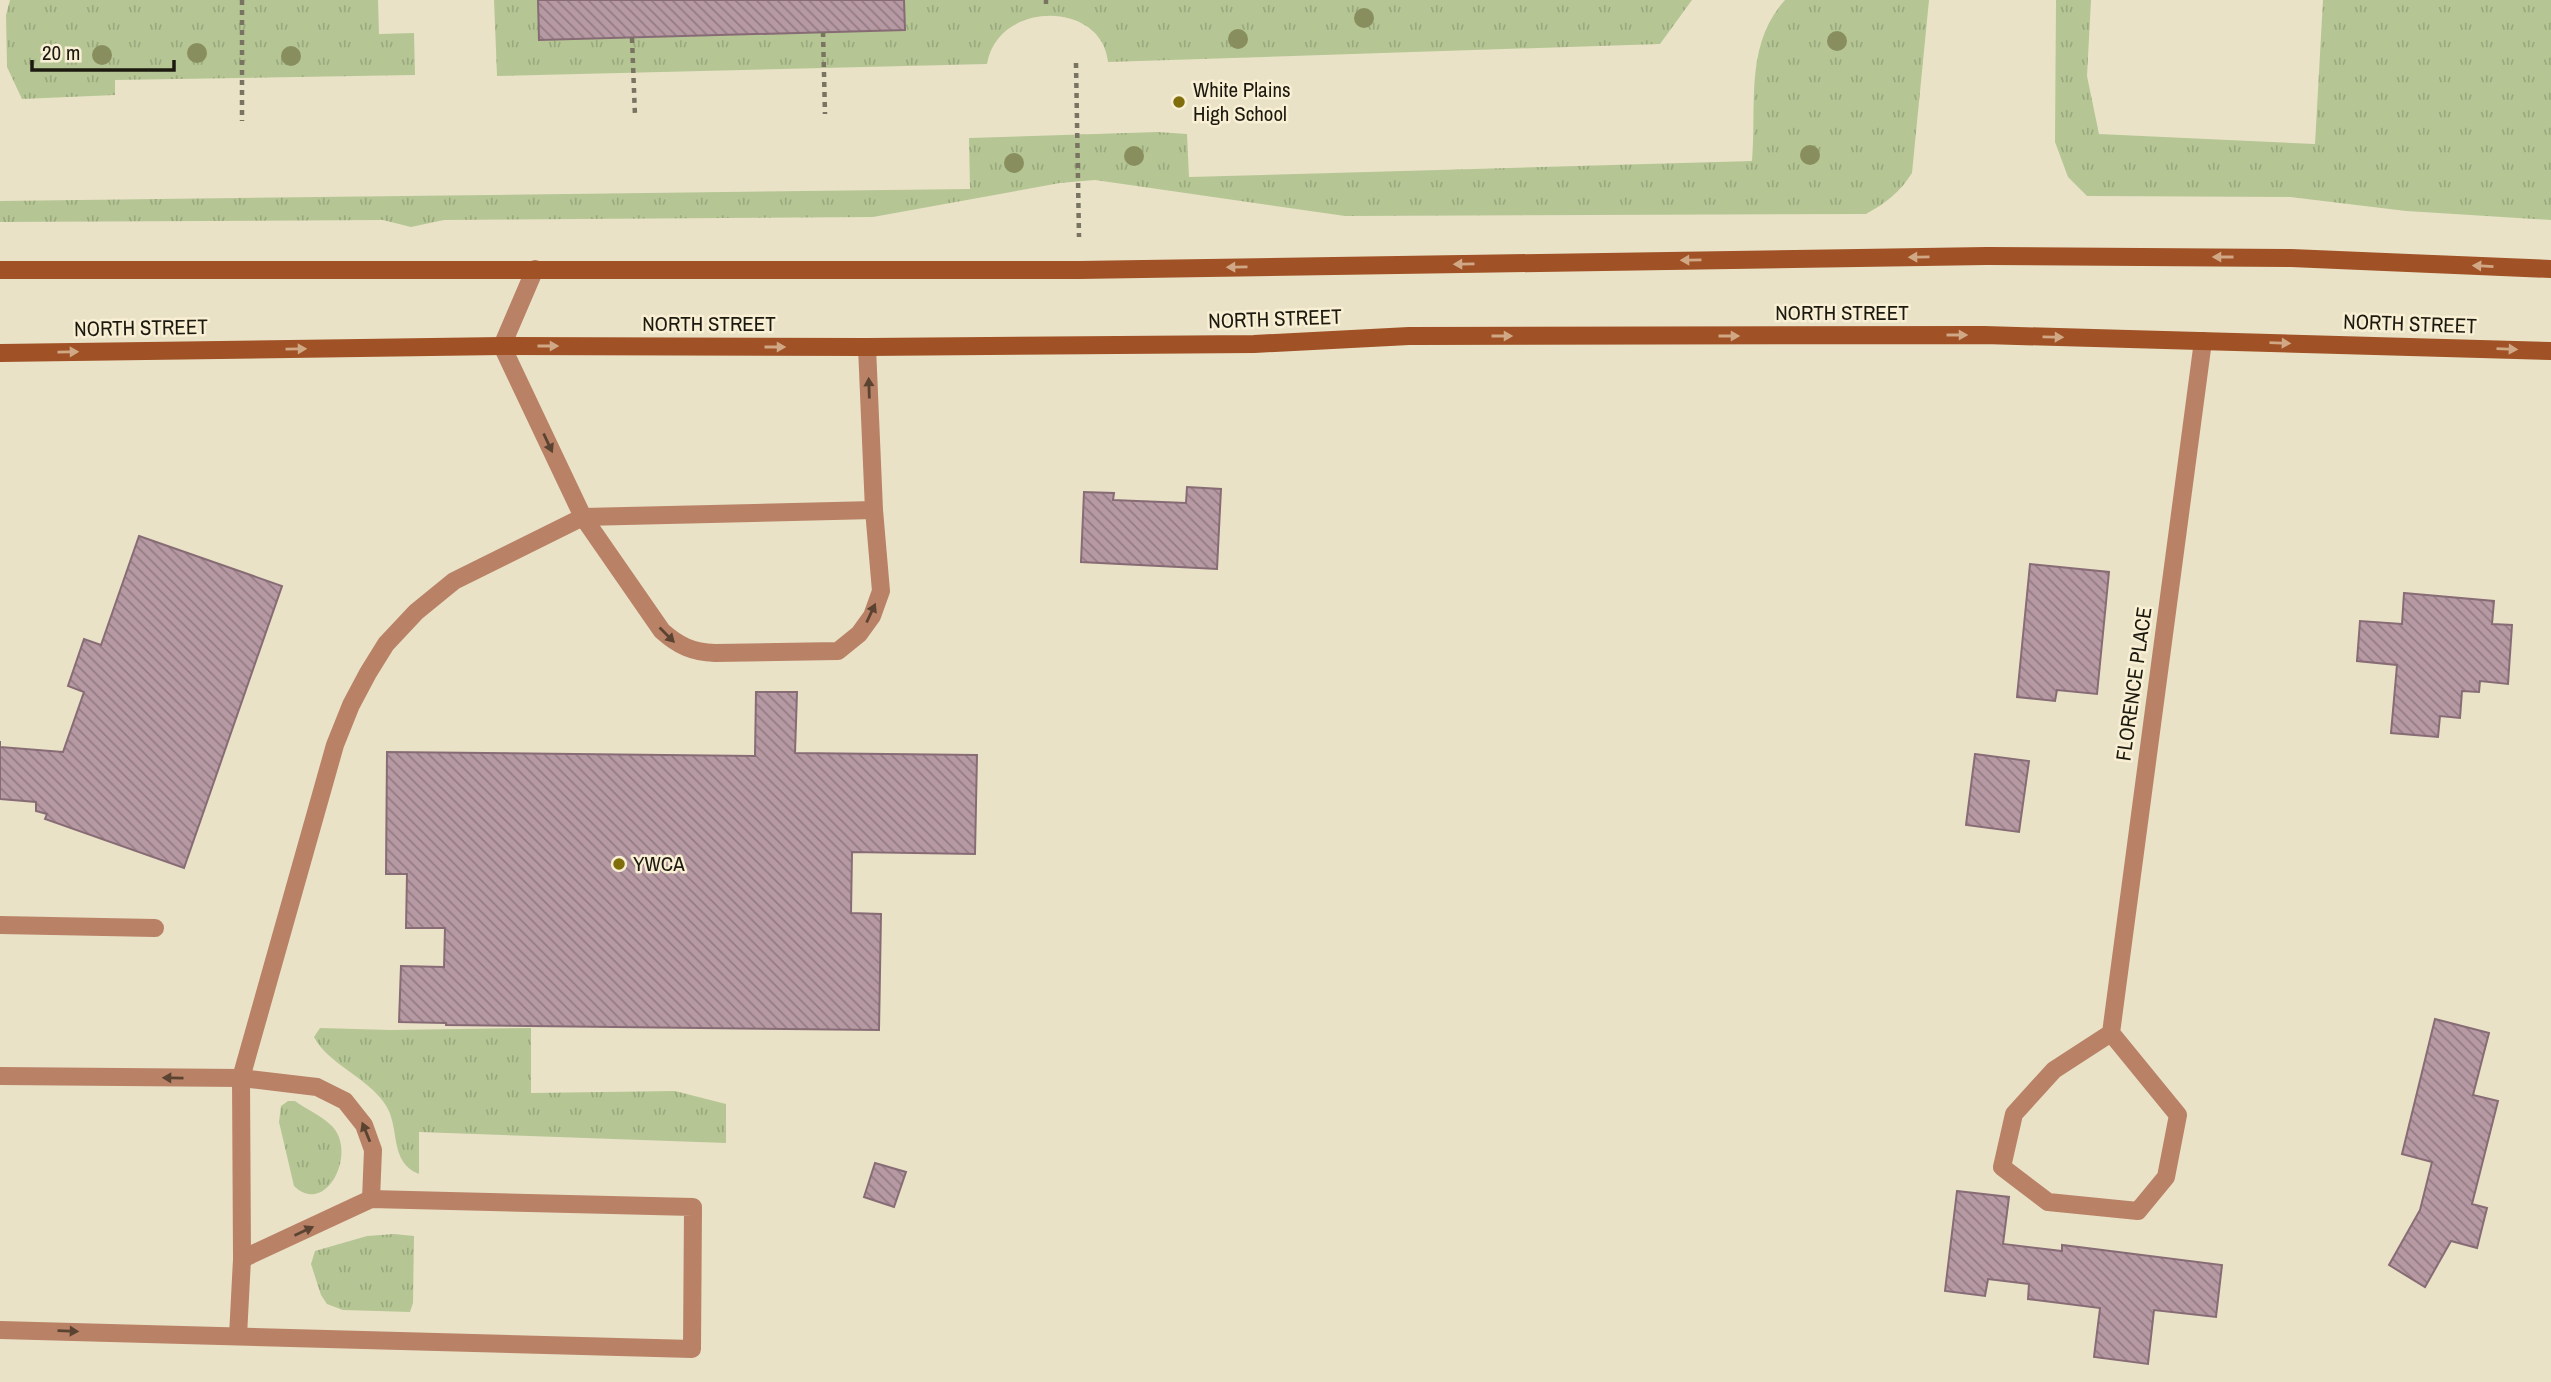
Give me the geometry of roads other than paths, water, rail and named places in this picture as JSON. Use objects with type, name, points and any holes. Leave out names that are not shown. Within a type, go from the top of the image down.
[{"type":"main road","points":[[0,270],[1079,270],[1987,256],[2303,258],[2551,269]]},
{"type":"main road","name":"NORTH STREET","points":[[0,353],[502,346],[1254,344],[1409,336],[1984,335],[2551,351]]},
{"type":"street","points":[[536,269],[502,346],[583,517],[662,631],[677,645],[695,652],[838,651],[859,634],[872,616],[881,591],[874,510],[867,347]]},
{"type":"street","name":"FLORENCE PLACE","points":[[2111,1033],[2203,341]]},
{"type":"street","points":[[238,1336],[242,1259],[241,1078],[335,745],[351,705],[386,644],[416,612],[454,581],[583,517],[874,510]]},
{"type":"street","points":[[0,925],[155,928]]},
{"type":"street","points":[[2111,1033],[2178,1115],[2166,1177],[2138,1211],[2048,1202],[2002,1167],[2014,1114],[2054,1070],[2111,1033]]},
{"type":"street","points":[[0,1076],[241,1078],[317,1087],[345,1101],[364,1125],[373,1150],[372,1199]]},
{"type":"street","points":[[0,1329],[692,1349],[692,1207],[372,1199],[242,1259]]},
{"type":"place","name":"White Plains High School","points":[[1179,102]]},
{"type":"place","name":"YWCA","points":[[619,864]]}]
